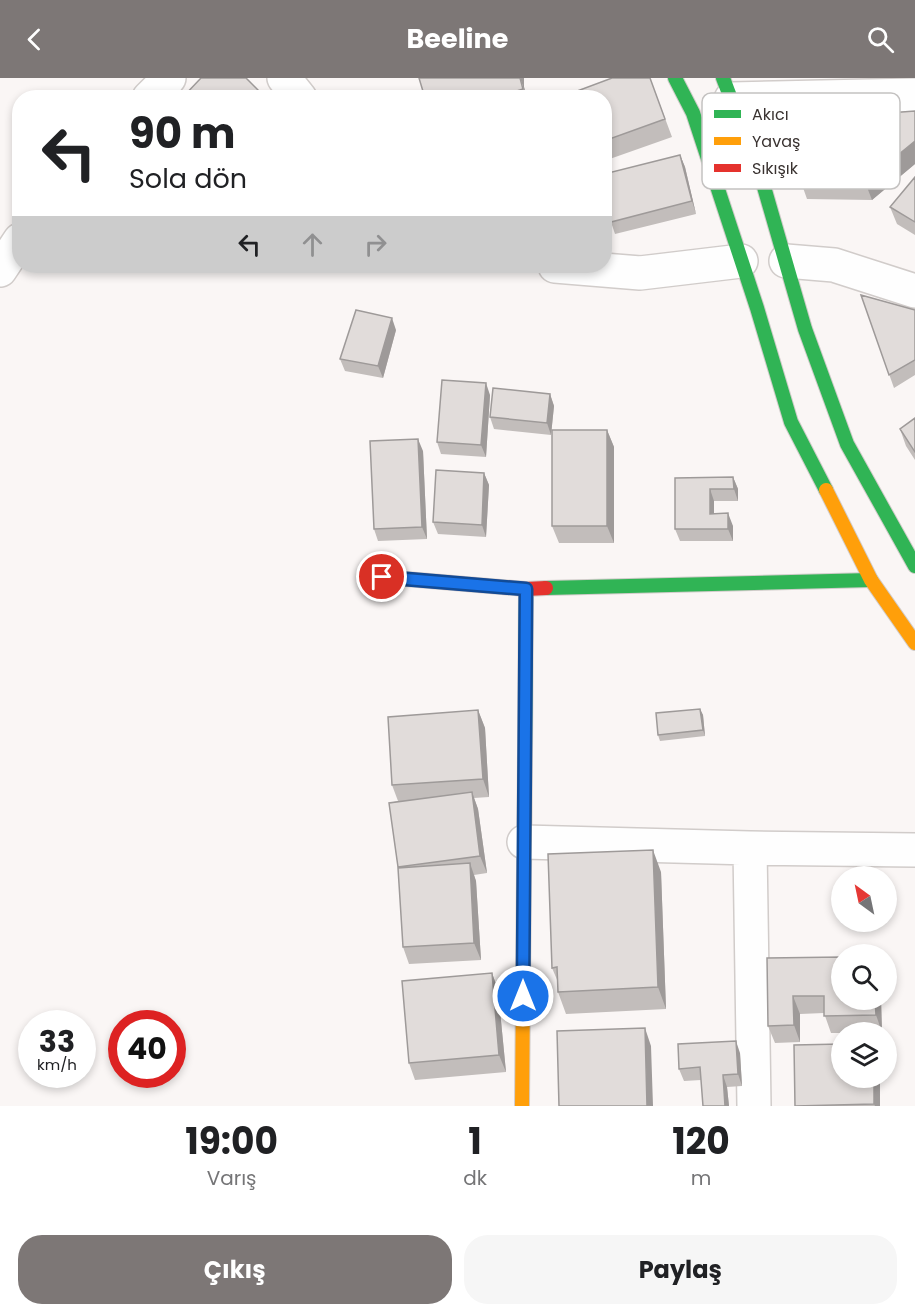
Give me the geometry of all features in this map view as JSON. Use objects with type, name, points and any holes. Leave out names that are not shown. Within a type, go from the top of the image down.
[{"type":"street","points":[[157,90],[169,78]]},
{"type":"street","points":[[284,78],[294,90]]},
{"type":"street","points":[[675,78],[693,113],[702,141]]},
{"type":"street","points":[[727,89],[852,93]]},
{"type":"street","points":[[900,95],[915,95]]},
{"type":"street","points":[[718,189],[790,422],[872,580],[915,643]]},
{"type":"street","points":[[765,189],[805,329],[847,444],[915,567]]},
{"type":"street","points":[[0,270],[12,252]]},
{"type":"street","points":[[612,271],[640,273],[741,261]]},
{"type":"street","points":[[786,261],[834,265],[915,291]]},
{"type":"street","points":[[382,577],[526,589],[872,580]]},
{"type":"street","points":[[522,1106],[526,589]]},
{"type":"street","points":[[524,842],[915,850]]},
{"type":"street","points":[[750,848],[754,1106]]},
{"type":"building","points":[[201,78],[246,78],[258,90],[190,90]]},
{"type":"building","points":[[419,78],[520,78],[523,89],[520,90],[423,90]]},
{"type":"building","points":[[612,78],[650,78],[665,119],[612,138],[612,90],[580,90]]},
{"type":"building","points":[[915,111],[915,141],[900,153],[900,112]]},
{"type":"building","points":[[680,155],[692,201],[612,222],[612,172]]},
{"type":"building","points":[[915,177],[915,222],[890,207]]},
{"type":"building","points":[[861,295],[915,310],[915,360],[889,375]]},
{"type":"building","points":[[356,310],[392,318],[378,366],[340,359]]},
{"type":"building","points":[[442,380],[486,383],[481,445],[437,442]]},
{"type":"building","points":[[493,388],[550,394],[547,423],[490,417]]},
{"type":"building","points":[[915,418],[915,452],[900,429]]},
{"type":"building","points":[[552,430],[607,430],[607,526],[552,526]]},
{"type":"building","points":[[418,439],[422,527],[374,529],[370,441]]},
{"type":"building","points":[[436,470],[484,473],[482,525],[433,522]]},
{"type":"building","points":[[733,477],[734,489],[710,489],[710,514],[728,513],[728,529],[675,529],[675,478]]},
{"type":"building","points":[[700,709],[703,730],[658,735],[656,713]]},
{"type":"building","points":[[478,710],[483,779],[392,785],[388,717]]},
{"type":"building","points":[[472,792],[480,856],[398,867],[389,803]]},
{"type":"building","points":[[653,850],[658,987],[558,992],[557,967],[552,968],[548,854]]},
{"type":"building","points":[[470,863],[474,943],[403,947],[398,868]]},
{"type":"building","points":[[831,957],[831,1010],[876,1010],[876,1015],[824,1016],[824,996],[793,996],[794,1025],[768,1026],[767,958]]},
{"type":"building","points":[[492,973],[499,1055],[409,1063],[402,981]]},
{"type":"building","points":[[645,1028],[647,1106],[559,1106],[557,1031]]},
{"type":"building","points":[[736,1041],[738,1074],[723,1075],[725,1106],[703,1106],[700,1067],[679,1069],[678,1044]]},
{"type":"building","points":[[831,1044],[831,1088],[874,1088],[874,1104],[795,1106],[794,1045]]},
{"type":"traffic: fast","points":[[675,78],[693,113],[702,140]]},
{"type":"traffic: fast","points":[[723,78],[729,93]]},
{"type":"traffic: fast","points":[[718,189],[791,422],[826,490]]},
{"type":"traffic: fast","points":[[765,189],[805,329],[847,444],[915,566]]},
{"type":"traffic: fast","points":[[546,588],[871,580]]},
{"type":"traffic: fast","points":[[525,753],[526,589]]},
{"type":"traffic: slow","points":[[826,490],[871,580],[915,643]]},
{"type":"traffic: slow","points":[[522,1106],[525,753]]},
{"type":"traffic: jam","points":[[382,577],[526,589],[546,588]]},
{"type":"route","points":[[382,577],[526,589],[523,996]]}]
